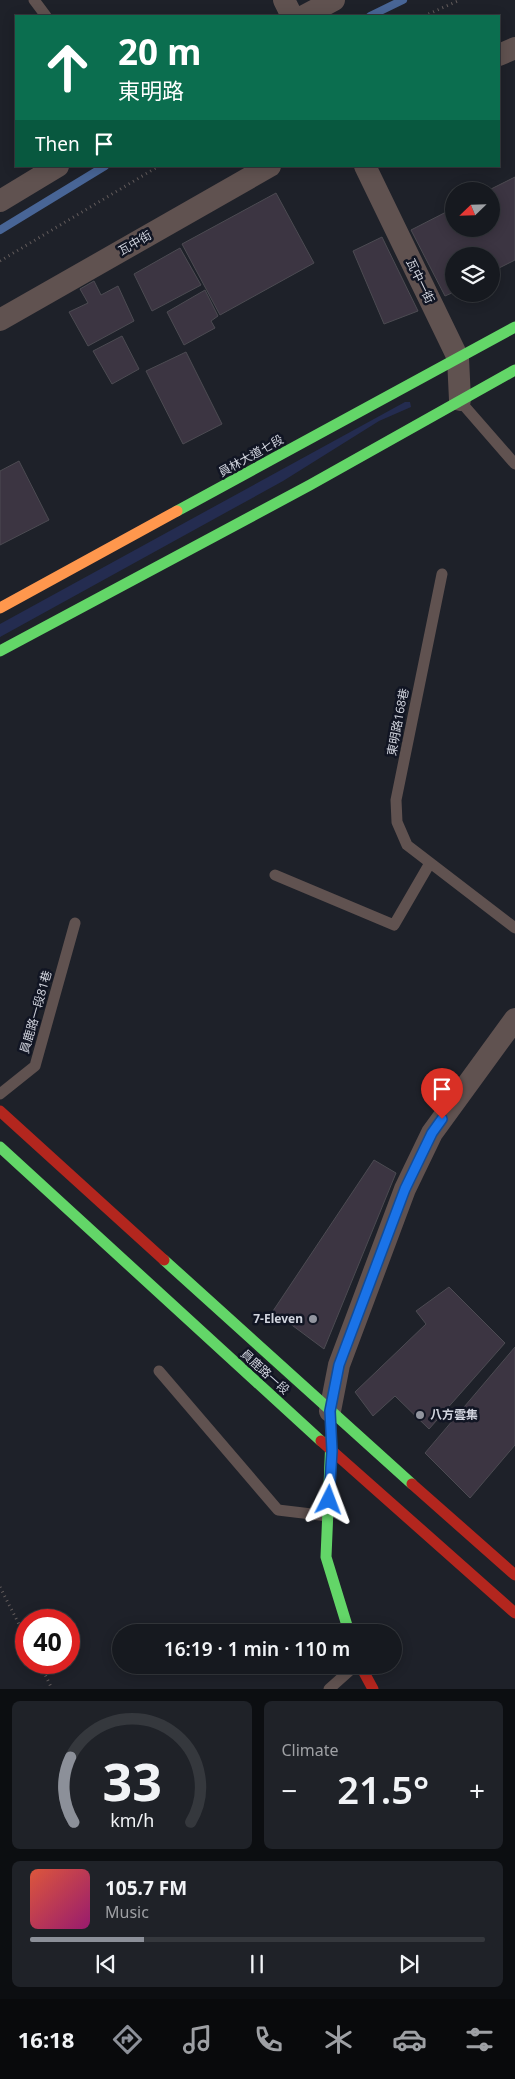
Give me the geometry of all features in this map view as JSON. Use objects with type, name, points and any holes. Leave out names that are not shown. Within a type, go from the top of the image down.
[{"type":"main road","name":"員林大道七段","points":[[0,608],[515,327]]},
{"type":"main road","points":[[0,651],[310,485],[515,370]]},
{"type":"main road","name":"員鹿路一段","points":[[0,1111],[330,1411],[515,1575]]},
{"type":"main road","name":"員鹿路一段","points":[[0,1147],[332,1451],[515,1614]]},
{"type":"main road","points":[[330,1411],[332,1451],[326,1557],[347,1624]]},
{"type":"main road","points":[[365,1674],[373,1689]]},
{"type":"street","points":[[284,0],[292,15]]},
{"type":"street","points":[[306,15],[334,0]]},
{"type":"street","points":[[500,55],[515,48]]},
{"type":"street","points":[[0,201],[56,167]]},
{"type":"street","name":"瓦中街","points":[[0,320],[268,167]]},
{"type":"street","name":"瓦中一街","points":[[365,167],[458,358],[460,400]]},
{"type":"street","points":[[330,1411],[339,1365],[405,1189],[432,1133],[515,1019]]},
{"type":"lane","points":[[34,0],[45,15]]},
{"type":"lane","points":[[460,400],[515,464]]},
{"type":"lane","name":"東明路168巷","points":[[442,574],[396,800],[397,822],[407,845],[515,928]]},
{"type":"lane","points":[[275,875],[394,925],[430,863]]},
{"type":"lane","name":"員鹿路一段81巷","points":[[0,1094],[35,1066],[75,923]]},
{"type":"lane","points":[[159,1371],[278,1510],[328,1516]]},
{"type":"lane","points":[[329,1689],[346,1674]]},
{"type":"path","points":[[426,15],[460,0]]},
{"type":"path","points":[[0,260],[156,167]]},
{"type":"path","points":[[0,1587],[15,1616]]},
{"type":"path","points":[[45,1674],[52,1689]]},
{"type":"shaded area","points":[[405,402],[410,402],[411,407],[379,421],[283,481],[0,637],[0,624]]},
{"type":"building","points":[[515,177],[515,260],[500,268],[500,247],[445,247],[445,296],[411,230],[445,213],[445,238],[500,238],[500,184]]},
{"type":"building","points":[[276,193],[314,263],[220,315],[182,244]]},
{"type":"building","points":[[382,237],[418,311],[384,324],[353,251]]},
{"type":"building","points":[[180,248],[201,285],[152,311],[134,274]]},
{"type":"building","points":[[94,281],[101,295],[118,286],[134,321],[88,346],[69,312],[88,303],[80,289]]},
{"type":"building","points":[[205,290],[218,316],[211,321],[215,328],[184,345],[167,312]]},
{"type":"building","points":[[122,336],[139,369],[112,384],[93,351]]},
{"type":"building","points":[[186,352],[222,424],[183,444],[146,371]]},
{"type":"building","points":[[19,461],[49,520],[0,545],[0,471]]},
{"type":"building","points":[[374,1160],[396,1173],[324,1349],[273,1311]]},
{"type":"building","points":[[449,1287],[505,1343],[429,1429],[395,1396],[373,1416],[355,1392],[426,1324],[416,1311]]},
{"type":"building","points":[[515,1347],[515,1445],[470,1498],[425,1453]]},
{"type":"waterway","points":[[372,15],[403,0]]},
{"type":"waterway","points":[[0,230],[103,167]]},
{"type":"traffic: fast","points":[[177,511],[515,327]]},
{"type":"traffic: fast","points":[[0,651],[310,485],[515,370]]},
{"type":"traffic: fast","points":[[0,1147],[321,1441]]},
{"type":"traffic: fast","points":[[164,1260],[412,1484]]},
{"type":"traffic: fast","points":[[331,1438],[326,1557],[347,1624]]},
{"type":"traffic: slow","points":[[0,608],[177,511]]},
{"type":"traffic: jam","points":[[0,1111],[164,1260]]},
{"type":"traffic: jam","points":[[321,1441],[515,1613]]},
{"type":"traffic: jam","points":[[412,1484],[515,1575]]},
{"type":"traffic: jam","points":[[365,1674],[373,1689]]},
{"type":"place","name":"7-Eleven","points":[[313,1319]]},
{"type":"place","name":"八方雲集","points":[[420,1415]]},
{"type":"route","points":[[329,1500],[332,1451],[330,1411],[339,1365],[405,1189],[432,1133],[442,1119]]}]
